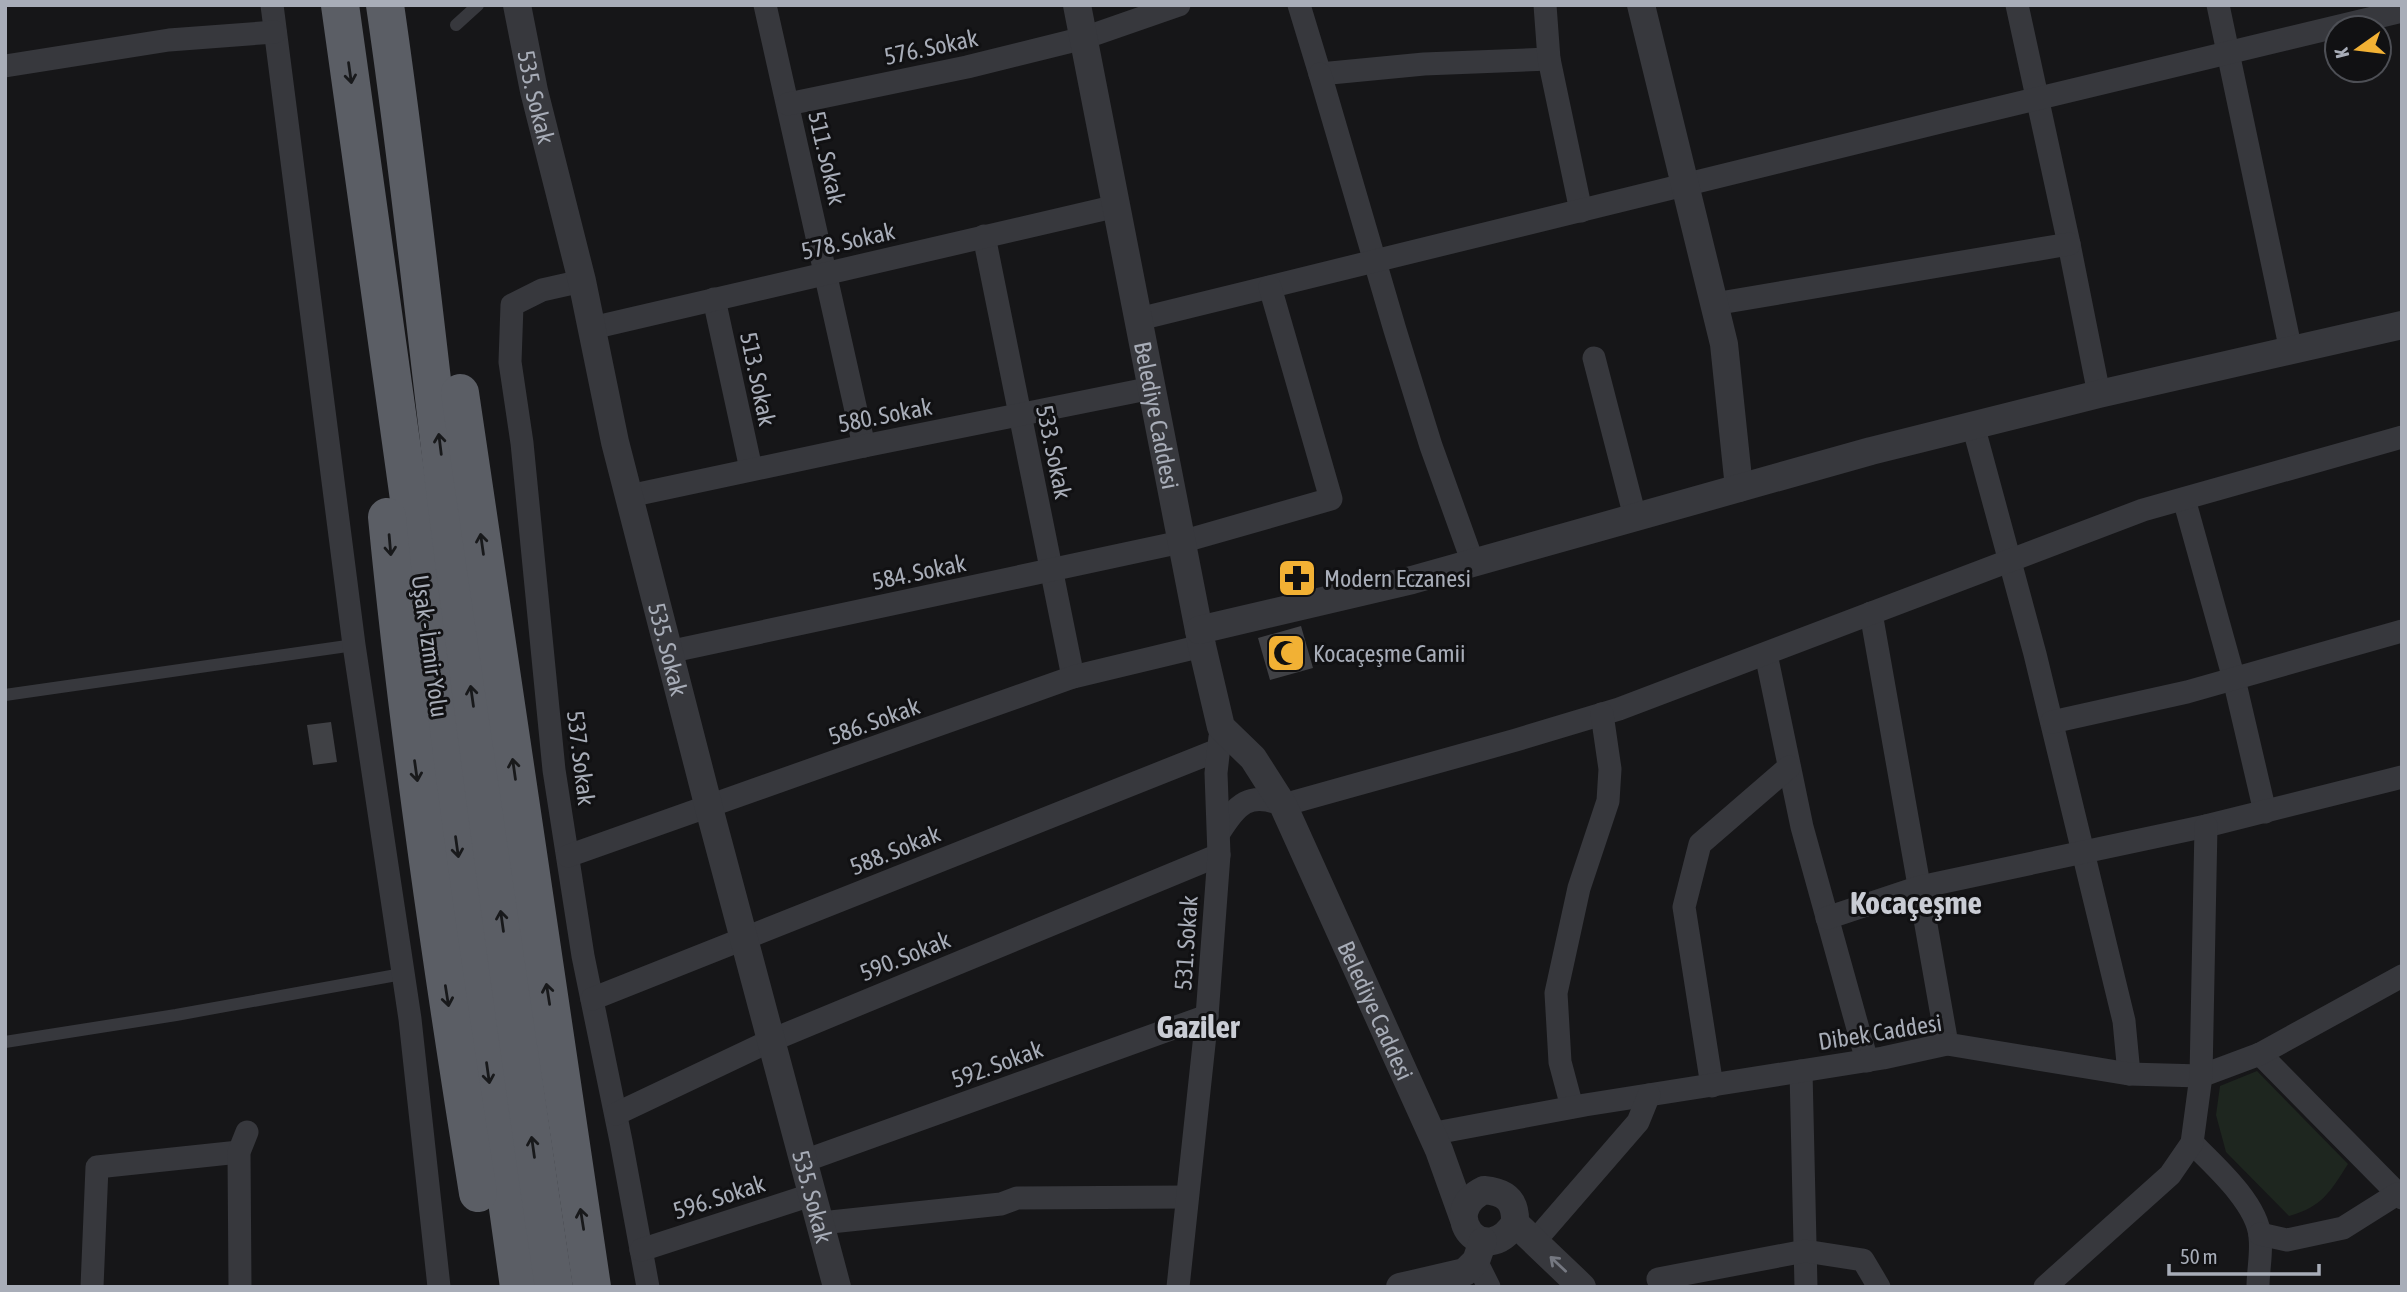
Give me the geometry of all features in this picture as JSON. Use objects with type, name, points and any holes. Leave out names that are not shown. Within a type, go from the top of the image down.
[{"type":"highway","name":"Uşak - İzmir Yolu","points":[[340,5],[378,281],[430,512],[520,1056],[554,1287]]},
{"type":"highway","name":"Uşak - İzmir Yolu","points":[[385,5],[404,135],[430,512],[519,1287]]},
{"type":"highway","points":[[404,135],[455,359],[592,1287]]},
{"type":"highway","points":[[378,281],[376,405],[399,642],[446,989],[494,1287]]},
{"type":"street","points":[[272,5],[354,645],[410,1018],[439,1287]]},
{"type":"street","name":"535. Sokak","points":[[517,5],[534,91],[582,281],[615,442],[668,652],[837,1287]]},
{"type":"street","name":"511. Sokak","points":[[765,5],[864,446]]},
{"type":"street","name":"Belediye Caddesi","points":[[1077,5],[1219,738],[1253,758],[1283,805],[1434,1142],[1469,1233],[1480,1251]]},
{"type":"street","name":"576. Sokak","points":[[788,104],[967,67],[1084,38],[1179,5]]},
{"type":"street","points":[[1298,5],[1431,446],[1473,563]]},
{"type":"street","points":[[1545,5],[1549,59],[1581,211]]},
{"type":"street","points":[[1641,5],[1724,344],[1739,488]]},
{"type":"street","points":[[2017,5],[2099,394]]},
{"type":"street","points":[[2218,5],[2291,351]]},
{"type":"street","points":[[1139,320],[2402,11]]},
{"type":"street","points":[[5,66],[169,40],[275,32]]},
{"type":"street","points":[[1320,74],[1424,64],[1549,59]]},
{"type":"street","name":"578. Sokak","points":[[592,328],[1117,206]]},
{"type":"street","name":"533. Sokak","points":[[984,236],[1073,677]]},
{"type":"street","points":[[1714,304],[2069,244]]},
{"type":"street","name":"537. Sokak","points":[[582,281],[542,290],[512,305],[510,362],[522,443],[554,769],[592,999],[648,1287]]},
{"type":"street","name":"584. Sokak","points":[[668,652],[1181,542],[1331,499],[1270,287]]},
{"type":"street","name":"513. Sokak","points":[[714,299],[751,469]]},
{"type":"street","points":[[1200,638],[1871,451],[2099,394],[2402,326]]},
{"type":"street","points":[[1594,358],[1635,517]]},
{"type":"street","name":"580. Sokak","points":[[629,496],[1152,388]]},
{"type":"street","points":[[1973,425],[2052,722],[2124,1021],[2129,1074]]},
{"type":"street","points":[[1219,844],[1234,809],[1247,802],[1265,798],[1283,805],[1602,715],[2143,510],[2402,436]]},
{"type":"street","points":[[2184,499],[2234,679],[2265,812]]},
{"type":"street","points":[[1871,613],[1947,1044]]},
{"type":"street","points":[[2052,722],[2187,692],[2402,631]]},
{"type":"street","name":"586. Sokak","points":[[568,856],[1073,677],[1200,638]]},
{"type":"street","points":[[1766,654],[1802,827],[1867,1061]]},
{"type":"street","points":[[1572,1107],[1560,1062],[1556,993],[1580,888],[1608,802],[1610,769],[1602,715]]},
{"type":"street","name":"531. Sokak","points":[[1178,1287],[1207,1016],[1219,844],[1216,773],[1219,738]]},
{"type":"street","name":"588. Sokak","points":[[592,999],[1219,738]]},
{"type":"street","points":[[1712,1086],[1684,907],[1700,844],[1789,767]]},
{"type":"street","points":[[1827,918],[1920,887],[2206,826],[2402,777]]},
{"type":"street","points":[[2045,1287],[2053,1277],[2170,1175],[2192,1143],[2201,1076],[2206,826]]},
{"type":"street","name":"590. Sokak","points":[[616,1114],[772,1040],[1219,844]]},
{"type":"street","name":"Dibek Caddesi","points":[[1434,1142],[1572,1107],[1867,1061],[1947,1044],[2129,1074],[2201,1076],[2260,1054],[2402,976]]},
{"type":"street","name":"592. Sokak","points":[[804,1161],[1207,1016]]},
{"type":"street","points":[[2260,1054],[2399,1196],[2343,1228],[2287,1240],[2260,1234]]},
{"type":"street","points":[[1801,1071],[1806,1287]]},
{"type":"street","points":[[1400,1287],[1465,1272],[1480,1251],[1507,1235],[1525,1232],[1638,1122],[1648,1095]]},
{"type":"street","points":[[92,1287],[97,1167],[243,1142],[240,1287]]},
{"type":"street","points":[[1434,1142],[1484,1190],[1500,1192],[1510,1200],[1525,1232],[1582,1287]]},
{"type":"street","points":[[2192,1143],[2219,1170],[2249,1207],[2260,1234],[2258,1287]]},
{"type":"street","points":[[1463,1217],[1467,1203],[1484,1190]]},
{"type":"street","name":"596. Sokak","points":[[641,1250],[814,1194]]},
{"type":"street","points":[[821,1223],[1001,1204],[1017,1198],[1187,1196]]},
{"type":"street","points":[[1480,1251],[1489,1287]]},
{"type":"street","points":[[1658,1279],[1805,1251],[1863,1260],[1879,1287]]},
{"type":"lane","points":[[456,25],[478,5]]},
{"type":"lane","points":[[5,695],[354,645]]},
{"type":"lane","points":[[5,1041],[176,1015],[402,974]]},
{"type":"shaded area","points":[[2257,1071],[2348,1164],[2324,1197],[2310,1208],[2289,1216],[2226,1152],[2216,1115],[2220,1086]]},
{"type":"building","name":"Kocaçeşme Camii","points":[[1301,626],[1313,668],[1270,680],[1258,638]]},
{"type":"building","points":[[331,722],[337,762],[313,765],[307,725]]},
{"type":"place","name":"Modern Eczanesi","points":[[1297,578]]},
{"type":"place","name":"Kocaçeşme Camii","points":[[1286,653]]},
{"type":"district","name":"Kocaçeşme","points":[[1916,902]]},
{"type":"district","name":"Gaziler","points":[[1198,1026]]}]
